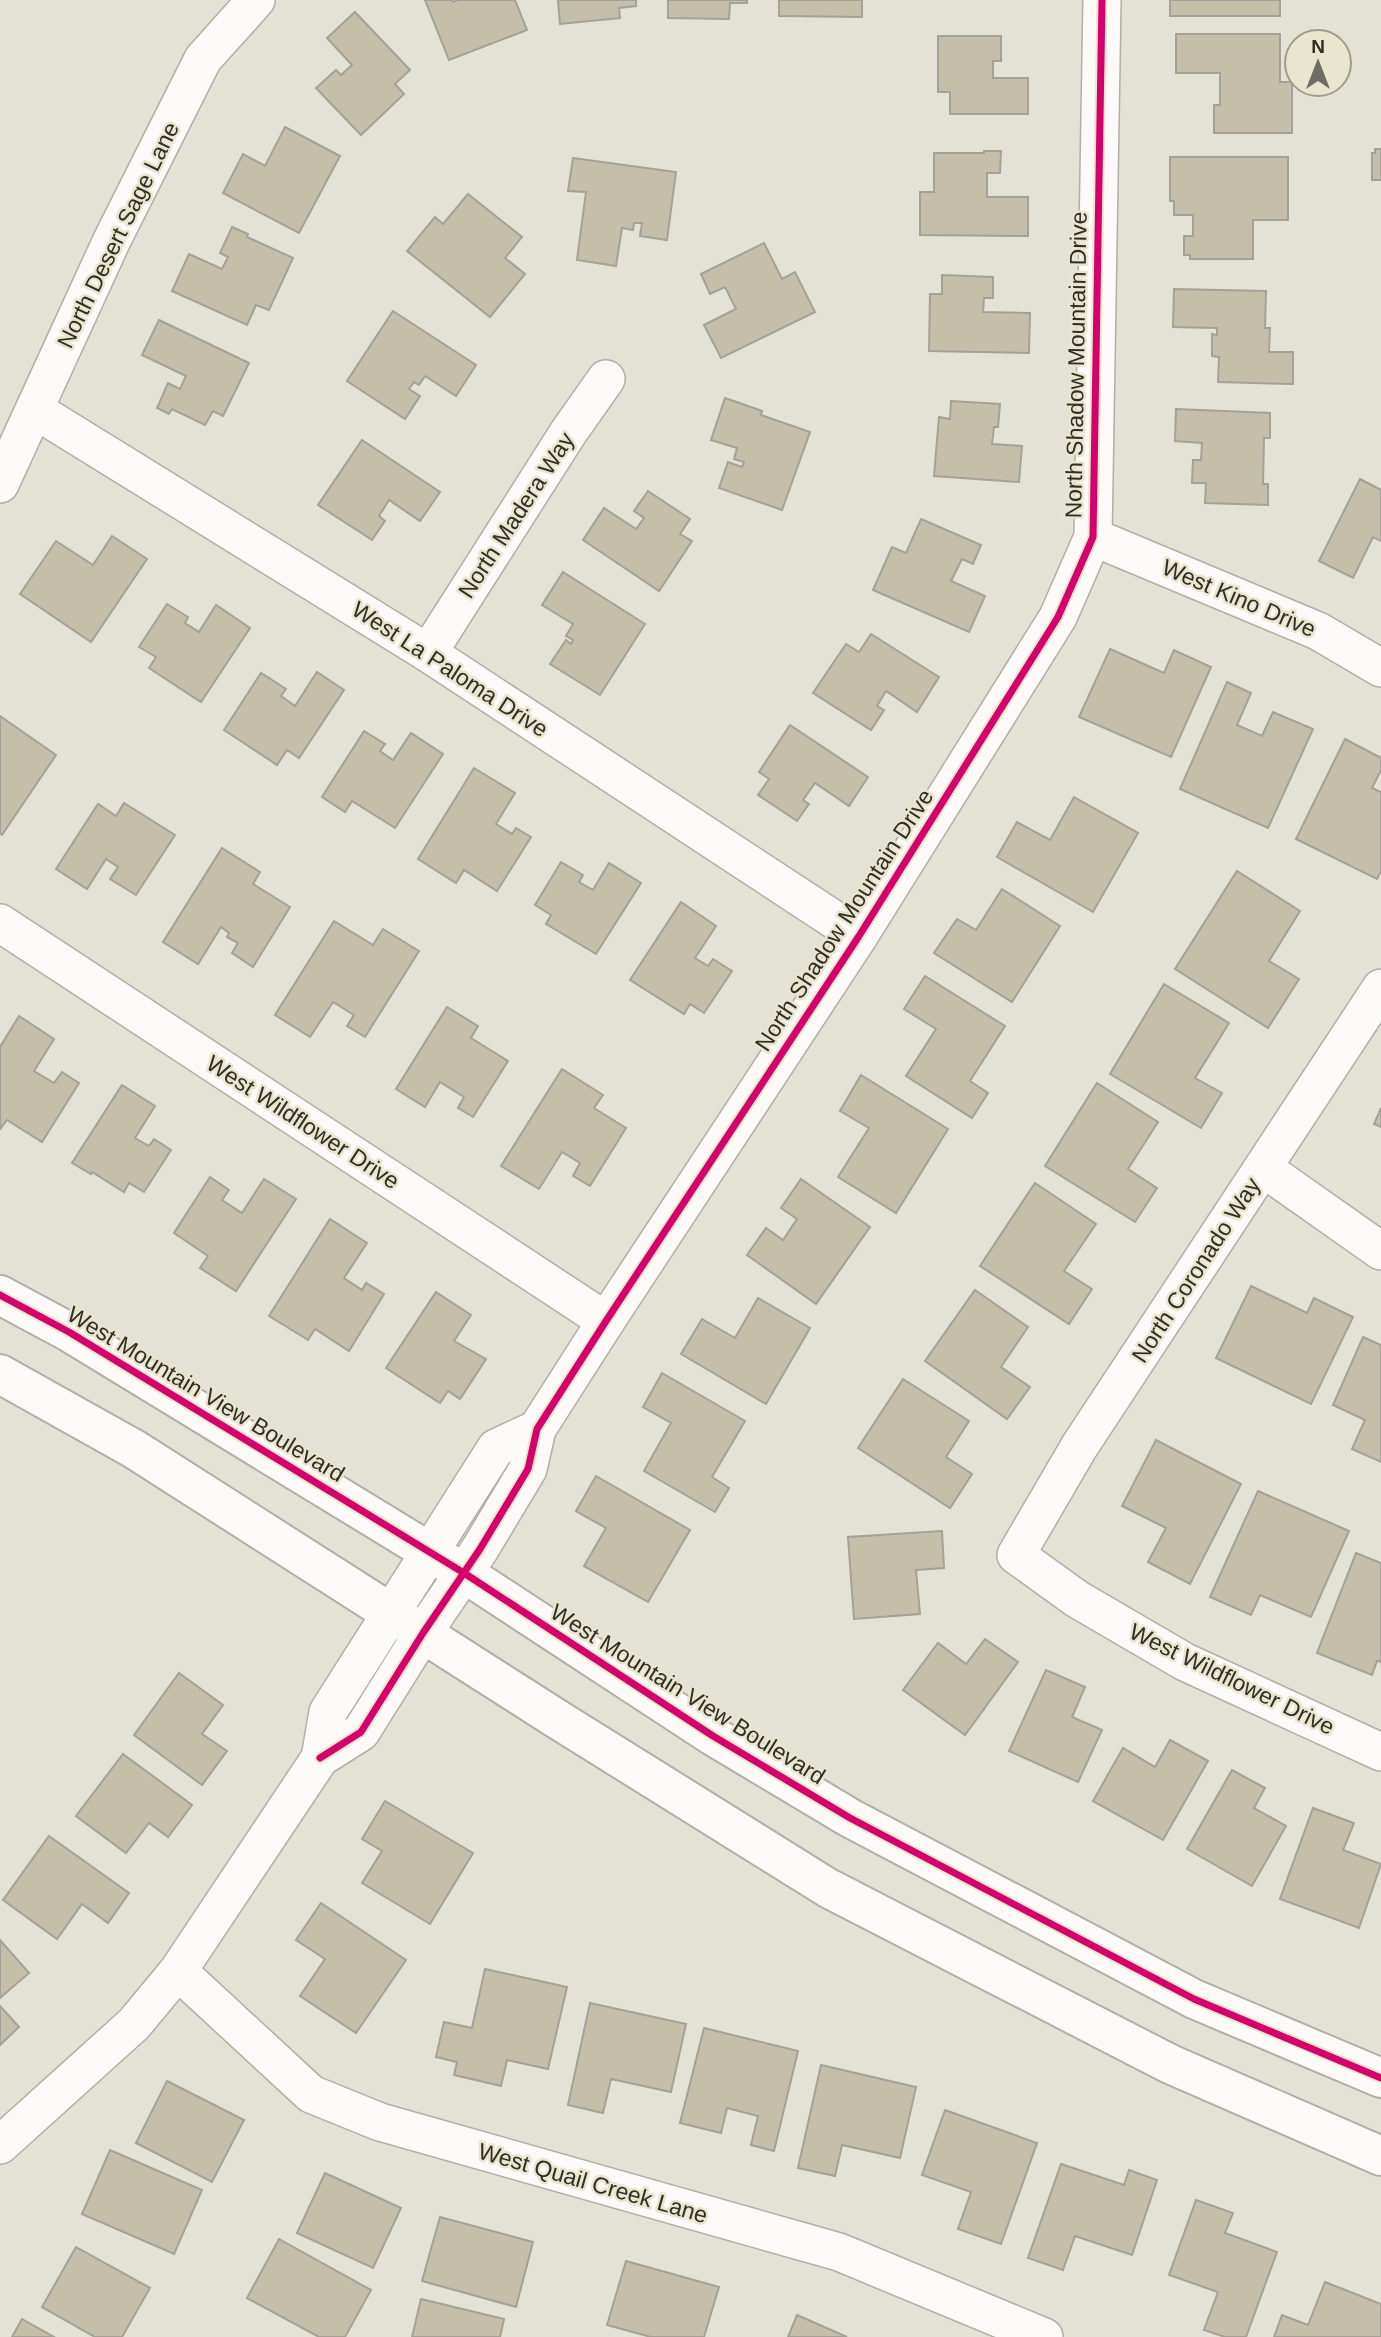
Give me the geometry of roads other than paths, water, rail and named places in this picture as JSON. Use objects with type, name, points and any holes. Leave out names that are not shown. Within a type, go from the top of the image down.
[{"type":"street","name":"North Desert Sage Lane","points":[[0,484],[112,240],[203,59],[256,0]]},
{"type":"street","name":"North Shadow Mountain Drive","points":[[320,1758],[361,1732],[464,1573],[528,1469],[537,1429],[859,936],[1058,617],[1093,537],[1102,0]]},
{"type":"street","name":"North Madera Way","points":[[428,653],[568,433],[606,379]]},
{"type":"street","name":"West La Paloma Drive","points":[[35,410],[428,653],[859,936]]},
{"type":"street","name":"West Kino Drive","points":[[1093,537],[1318,631],[1381,667]]},
{"type":"street","name":"West Wildflower Drive","points":[[0,922],[606,1321]]},
{"type":"street","name":"North Coronado Way","points":[[1016,1555],[1079,1447],[1381,988]]},
{"type":"street","points":[[1263,1168],[1381,1251]]},
{"type":"street","name":"West Mountain View Boulevard","points":[[0,1295],[69,1332],[464,1573],[713,1736],[850,1818],[1194,1999],[1381,2078]]},
{"type":"street","points":[[0,1374],[134,1449],[828,1888],[1170,2064],[1381,2156]]},
{"type":"street","name":"North Shadow Mountain Drive","points":[[0,2145],[134,2024],[178,1971],[320,1758],[328,1712],[496,1448],[537,1429]]},
{"type":"street","name":"West Wildflower Drive","points":[[1016,1555],[1077,1599],[1185,1662],[1381,1752]]},
{"type":"street","name":"West Quail Creek Lane","points":[[178,1971],[311,2094],[380,2122],[839,2252],[1044,2337]]}]
